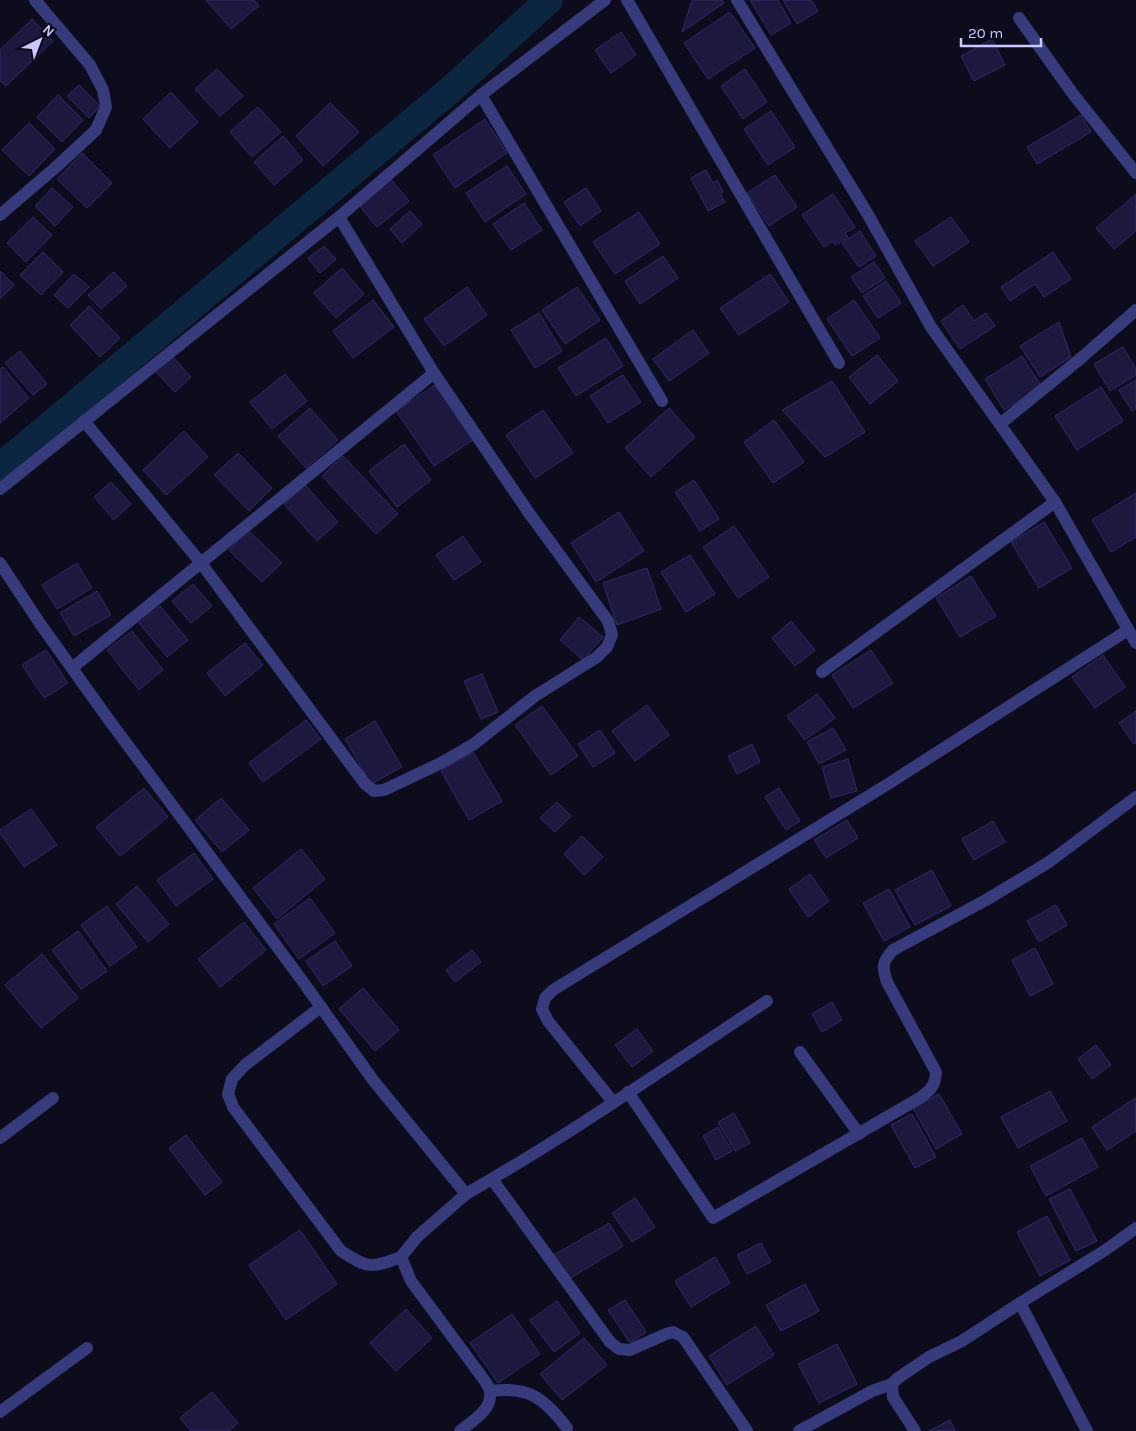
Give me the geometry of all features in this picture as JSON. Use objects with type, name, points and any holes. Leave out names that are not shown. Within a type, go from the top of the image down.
[{"type":"street","points":[[0,215],[96,130],[106,107],[103,90],[90,65],[35,0]]},
{"type":"street","points":[[0,489],[339,217],[481,95],[605,0]]},
{"type":"street","points":[[627,0],[839,363]]},
{"type":"street","points":[[737,0],[867,214],[931,327],[1056,502],[1136,643]]},
{"type":"street","points":[[1019,18],[1073,94],[1136,173]]},
{"type":"street","points":[[481,95],[662,401]]},
{"type":"street","points":[[84,421],[201,563],[365,784],[374,791],[384,790],[441,764],[474,744],[535,696],[597,656],[607,647],[612,635],[608,622],[529,513],[434,373],[339,217]]},
{"type":"street","points":[[1000,424],[1136,311]]},
{"type":"street","points":[[72,668],[434,373]]},
{"type":"street","points":[[822,672],[1056,502]]},
{"type":"street","points":[[0,563],[72,668],[373,1080],[466,1194]]},
{"type":"street","points":[[613,1102],[548,1021],[542,1009],[545,998],[553,990],[888,784],[1128,630]]},
{"type":"street","points":[[628,1092],[713,1218],[918,1100],[929,1092],[935,1083],[936,1072],[887,982],[883,971],[885,959],[893,950],[986,900],[1048,862],[1136,797]]},
{"type":"street","points":[[321,1007],[245,1065],[232,1079],[228,1094],[233,1107],[341,1252],[360,1264],[378,1266],[402,1257],[417,1237],[466,1194],[613,1102],[767,1001]]},
{"type":"street","points":[[800,1052],[859,1134]]},
{"type":"street","points":[[0,1138],[53,1098]]},
{"type":"street","points":[[492,1179],[610,1342],[619,1349],[630,1350],[673,1332],[683,1337],[747,1431]]},
{"type":"street","points":[[799,1431],[872,1392],[892,1384],[929,1357],[962,1341],[1104,1251],[1136,1228]]},
{"type":"street","points":[[402,1257],[411,1281],[482,1377],[490,1391],[488,1404],[481,1414],[460,1431]]},
{"type":"street","points":[[1020,1303],[1087,1431]]},
{"type":"street","points":[[0,1412],[87,1348]]},
{"type":"street","points":[[892,1384],[893,1396],[915,1431]]},
{"type":"street","points":[[490,1391],[505,1389],[530,1393],[553,1409],[567,1428]]},
{"type":"building","points":[[206,0],[254,0],[259,6],[231,29]]},
{"type":"building","points":[[692,0],[722,0],[724,3],[682,32]]},
{"type":"building","points":[[750,0],[778,0],[791,23],[771,35]]},
{"type":"building","points":[[783,0],[811,0],[818,11],[797,24]]},
{"type":"building","points":[[730,12],[755,48],[708,79],[684,43]]},
{"type":"building","points":[[32,19],[53,41],[6,86],[0,81],[0,50]]},
{"type":"building","points":[[621,32],[636,55],[611,73],[595,50]]},
{"type":"building","points":[[992,39],[1005,65],[974,81],[961,56]]},
{"type":"building","points":[[217,69],[243,96],[220,116],[195,89]]},
{"type":"building","points":[[745,69],[767,102],[743,119],[721,86]]},
{"type":"building","points":[[79,85],[100,106],[89,118],[67,96]]},
{"type":"building","points":[[171,92],[198,122],[170,148],[143,119]]},
{"type":"building","points":[[58,95],[83,120],[62,142],[37,117]]},
{"type":"building","points":[[330,103],[359,132],[323,166],[296,136]]},
{"type":"building","points":[[258,107],[281,132],[252,157],[230,132]]},
{"type":"building","points":[[771,111],[795,147],[768,165],[744,129]]},
{"type":"building","points":[[1081,115],[1091,132],[1037,164],[1027,147]]},
{"type":"building","points":[[485,119],[507,153],[455,188],[433,155]]},
{"type":"building","points":[[29,123],[55,149],[29,176],[2,150]]},
{"type":"building","points":[[283,136],[303,160],[274,185],[254,162]]},
{"type":"building","points":[[82,153],[112,183],[87,208],[57,179]]},
{"type":"building","points":[[507,166],[526,194],[485,222],[466,193]]},
{"type":"building","points":[[706,170],[713,183],[717,180],[723,192],[720,193],[725,202],[708,211],[691,178]]},
{"type":"building","points":[[775,175],[797,207],[769,226],[747,193]]},
{"type":"building","points":[[389,177],[409,201],[377,227],[357,203]]},
{"type":"building","points":[[52,188],[73,207],[55,226],[35,206]]},
{"type":"building","points":[[586,188],[601,211],[580,226],[564,202]]},
{"type":"building","points":[[833,194],[855,227],[845,233],[848,237],[835,245],[833,241],[824,247],[802,215]]},
{"type":"building","points":[[1136,194],[1136,231],[1114,249],[1096,228]]},
{"type":"building","points":[[524,203],[542,230],[511,250],[493,224]]},
{"type":"building","points":[[410,211],[422,224],[402,243],[390,229]]},
{"type":"building","points":[[639,212],[660,244],[615,274],[593,242]]},
{"type":"building","points":[[33,217],[52,235],[26,262],[7,243]]},
{"type":"building","points":[[951,217],[969,242],[933,266],[915,241]]},
{"type":"building","points":[[860,231],[876,256],[859,267],[842,243]]},
{"type":"building","points":[[324,246],[336,259],[320,273],[308,258]]},
{"type":"building","points":[[43,252],[63,272],[41,295],[20,275]]},
{"type":"building","points":[[1053,252],[1071,279],[1044,297],[1035,284],[1010,301],[1001,287]]},
{"type":"building","points":[[663,256],[678,278],[640,304],[625,281]]},
{"type":"building","points":[[874,262],[885,278],[862,293],[851,277]]},
{"type":"building","points":[[342,268],[364,294],[336,318],[314,293]]},
{"type":"building","points":[[0,271],[14,285],[0,299]]},
{"type":"building","points":[[114,272],[127,286],[101,309],[88,295]]},
{"type":"building","points":[[74,274],[89,287],[68,308],[54,295]]},
{"type":"building","points":[[770,274],[789,302],[739,335],[720,308]]},
{"type":"building","points":[[886,281],[901,303],[878,318],[863,296]]},
{"type":"building","points":[[467,287],[487,315],[444,346],[424,319]]},
{"type":"building","points":[[577,287],[600,320],[565,344],[542,310]]},
{"type":"building","points":[[373,300],[394,327],[353,358],[333,331]]},
{"type":"building","points":[[854,300],[880,338],[852,356],[827,319]]},
{"type":"building","points":[[963,305],[974,321],[986,313],[995,326],[960,349],[941,321]]},
{"type":"building","points":[[89,306],[120,338],[100,357],[70,325]]},
{"type":"building","points":[[539,313],[562,351],[535,368],[511,330]]},
{"type":"building","points":[[1059,322],[1071,357],[1040,377],[1020,346]]},
{"type":"building","points":[[693,330],[709,353],[669,381],[653,359]]},
{"type":"building","points":[[606,338],[623,366],[576,396],[558,368]]},
{"type":"building","points":[[1123,347],[1136,369],[1136,375],[1110,391],[1094,364]]},
{"type":"building","points":[[20,351],[47,384],[33,395],[5,363]]},
{"type":"building","points":[[170,354],[191,377],[175,392],[154,370]]},
{"type":"building","points":[[877,355],[898,381],[870,404],[849,377]]},
{"type":"building","points":[[1022,356],[1042,387],[1004,410],[985,379]]},
{"type":"building","points":[[3,367],[29,398],[0,423],[0,369]]},
{"type":"building","points":[[285,374],[307,401],[272,429],[250,402]]},
{"type":"building","points":[[623,375],[641,402],[608,423],[590,396]]},
{"type":"building","points":[[1136,380],[1136,408],[1132,411],[1119,390]]},
{"type":"building","points":[[832,381],[865,432],[825,457],[782,410]]},
{"type":"building","points":[[435,385],[473,440],[434,466],[396,411]]},
{"type":"building","points":[[1101,387],[1123,421],[1077,450],[1055,416]]},
{"type":"building","points":[[310,408],[338,440],[306,468],[278,436]]},
{"type":"building","points":[[669,408],[695,437],[651,477],[625,448]]},
{"type":"building","points":[[543,410],[573,453],[535,478],[506,435]]},
{"type":"building","points":[[774,420],[804,462],[773,483],[744,442]]},
{"type":"building","points":[[184,431],[208,457],[166,495],[143,470]]},
{"type":"building","points":[[404,444],[431,480],[397,507],[369,471]]},
{"type":"building","points":[[238,453],[272,488],[249,511],[214,475]]},
{"type":"building","points":[[343,456],[398,514],[376,534],[322,476]]},
{"type":"building","points":[[694,480],[719,519],[700,531],[675,492]]},
{"type":"building","points":[[111,482],[131,504],[114,520],[94,497]]},
{"type":"building","points":[[305,485],[338,522],[317,541],[284,504]]},
{"type":"building","points":[[1136,493],[1136,537],[1111,552],[1092,520]]},
{"type":"building","points":[[619,512],[644,551],[596,582],[571,543]]},
{"type":"building","points":[[1044,522],[1072,568],[1039,588],[1011,542]]},
{"type":"building","points":[[734,526],[769,577],[738,598],[703,547]]},
{"type":"building","points":[[248,530],[282,563],[262,582],[229,550]]},
{"type":"building","points":[[463,536],[481,562],[454,580],[436,555]]},
{"type":"building","points":[[690,555],[715,594],[686,612],[661,572]]},
{"type":"building","points":[[77,563],[92,588],[57,609],[42,585]]},
{"type":"building","points":[[647,568],[661,609],[617,625],[603,583]]},
{"type":"building","points":[[971,576],[996,616],[960,637],[936,598]]},
{"type":"building","points":[[193,584],[212,606],[191,623],[172,601]]},
{"type":"building","points":[[97,591],[111,615],[74,636],[60,613]]},
{"type":"building","points":[[160,606],[188,640],[167,657],[139,623]]},
{"type":"building","points":[[579,617],[603,637],[583,660],[560,640]]},
{"type":"building","points":[[791,621],[815,650],[795,666],[772,638]]},
{"type":"building","points":[[132,631],[163,670],[139,690],[107,650]]},
{"type":"building","points":[[245,643],[263,665],[225,696],[207,673]]},
{"type":"building","points":[[46,650],[68,683],[44,698],[22,665]]},
{"type":"building","points":[[871,650],[893,683],[853,708],[832,675]]},
{"type":"building","points":[[1103,655],[1125,687],[1095,708],[1072,677]]},
{"type":"building","points":[[482,674],[498,712],[481,719],[464,681]]},
{"type":"building","points":[[817,694],[835,718],[805,740],[787,716]]},
{"type":"building","points":[[647,705],[669,735],[635,761],[612,731]]},
{"type":"building","points":[[542,706],[578,756],[551,775],[515,725]]},
{"type":"building","points":[[1136,711],[1136,743],[1134,744],[1119,723]]},
{"type":"building","points":[[306,720],[321,739],[263,782],[249,763]]},
{"type":"building","points":[[375,721],[402,767],[371,784],[345,739]]},
{"type":"building","points":[[833,728],[846,750],[819,764],[807,742]]},
{"type":"building","points":[[600,730],[615,753],[593,767],[578,744]]},
{"type":"building","points":[[752,744],[760,762],[737,774],[728,756]]},
{"type":"building","points":[[473,752],[502,801],[469,820],[441,771]]},
{"type":"building","points":[[848,759],[857,791],[831,798],[822,767]]},
{"type":"building","points":[[144,788],[168,817],[120,856],[96,827]]},
{"type":"building","points":[[779,788],[800,821],[786,830],[765,797]]},
{"type":"building","points":[[221,798],[249,830],[222,852],[195,820]]},
{"type":"building","points":[[557,802],[571,816],[555,832],[540,818]]},
{"type":"building","points":[[31,809],[57,845],[24,867],[0,833],[0,830]]},
{"type":"building","points":[[847,820],[858,838],[826,858],[814,840]]},
{"type":"building","points":[[993,821],[1005,842],[974,860],[962,839]]},
{"type":"building","points":[[582,836],[603,857],[584,875],[564,854]]},
{"type":"building","points":[[301,849],[325,879],[277,919],[253,888]]},
{"type":"building","points":[[194,853],[213,879],[176,906],[157,880]]},
{"type":"building","points":[[932,870],[951,906],[915,925],[895,890]]},
{"type":"building","points":[[810,874],[829,901],[808,917],[789,889]]},
{"type":"building","points":[[137,886],[169,924],[148,942],[116,904]]},
{"type":"building","points":[[889,889],[910,927],[884,941],[863,903]]},
{"type":"building","points":[[310,898],[335,933],[299,959],[274,924]]},
{"type":"building","points":[[1056,905],[1067,925],[1039,942],[1027,921]]},
{"type":"building","points":[[107,906],[137,947],[110,966],[81,925]]},
{"type":"building","points":[[244,922],[266,950],[220,987],[198,959]]},
{"type":"building","points":[[78,931],[107,971],[81,989],[52,950]]},
{"type":"building","points":[[335,941],[352,966],[323,986],[306,961]]},
{"type":"building","points":[[1035,948],[1053,984],[1030,996],[1012,960]]},
{"type":"building","points":[[472,950],[481,962],[455,982],[446,970]]},
{"type":"building","points":[[42,954],[78,998],[41,1028],[5,985]]},
{"type":"building","points":[[363,988],[399,1030],[375,1051],[339,1009]]},
{"type":"building","points":[[832,1002],[842,1020],[822,1032],[812,1014]]},
{"type":"building","points":[[637,1029],[653,1051],[632,1067],[615,1045]]},
{"type":"building","points":[[1096,1045],[1111,1065],[1092,1079],[1078,1059]]},
{"type":"building","points":[[1050,1091],[1067,1121],[1018,1148],[1001,1117]]},
{"type":"building","points":[[939,1094],[962,1134],[936,1149],[913,1108]]},
{"type":"building","points":[[1135,1098],[1136,1131],[1107,1150],[1092,1127]]},
{"type":"building","points":[[734,1113],[750,1143],[735,1151],[718,1122]]},
{"type":"building","points":[[912,1114],[936,1157],[915,1168],[891,1125]]},
{"type":"building","points":[[718,1127],[732,1151],[716,1160],[703,1136]]},
{"type":"building","points":[[186,1135],[222,1182],[205,1195],[169,1148]]},
{"type":"building","points":[[1082,1138],[1098,1167],[1046,1196],[1030,1166]]},
{"type":"building","points":[[1070,1189],[1097,1241],[1076,1251],[1049,1199]]},
{"type":"building","points":[[635,1198],[655,1227],[632,1242],[612,1213]]},
{"type":"building","points":[[1047,1216],[1070,1260],[1040,1276],[1017,1232]]},
{"type":"building","points":[[609,1223],[623,1246],[569,1279],[554,1255]]},
{"type":"building","points":[[300,1230],[337,1284],[286,1320],[249,1265]]},
{"type":"building","points":[[761,1243],[771,1262],[747,1274],[737,1255]]},
{"type":"building","points":[[715,1257],[730,1283],[691,1307],[675,1281]]},
{"type":"building","points":[[805,1284],[819,1311],[781,1331],[766,1305]]},
{"type":"building","points":[[625,1300],[646,1332],[630,1343],[608,1310]]},
{"type":"building","points":[[557,1301],[580,1333],[554,1352],[530,1320]]},
{"type":"building","points":[[406,1309],[432,1338],[396,1371],[370,1343]]},
{"type":"building","points":[[512,1314],[540,1354],[498,1383],[470,1343]]},
{"type":"building","points":[[756,1326],[774,1355],[727,1385],[709,1356]]},
{"type":"building","points":[[584,1338],[607,1365],[562,1400],[540,1374]]},
{"type":"building","points":[[837,1344],[857,1384],[819,1403],[798,1364]]},
{"type":"building","points":[[212,1392],[238,1423],[229,1431],[191,1431],[180,1418]]},
{"type":"building","points":[[950,1420],[955,1431],[929,1431]]},
{"type":"waterway","points":[[0,467],[449,91],[549,0]]}]
